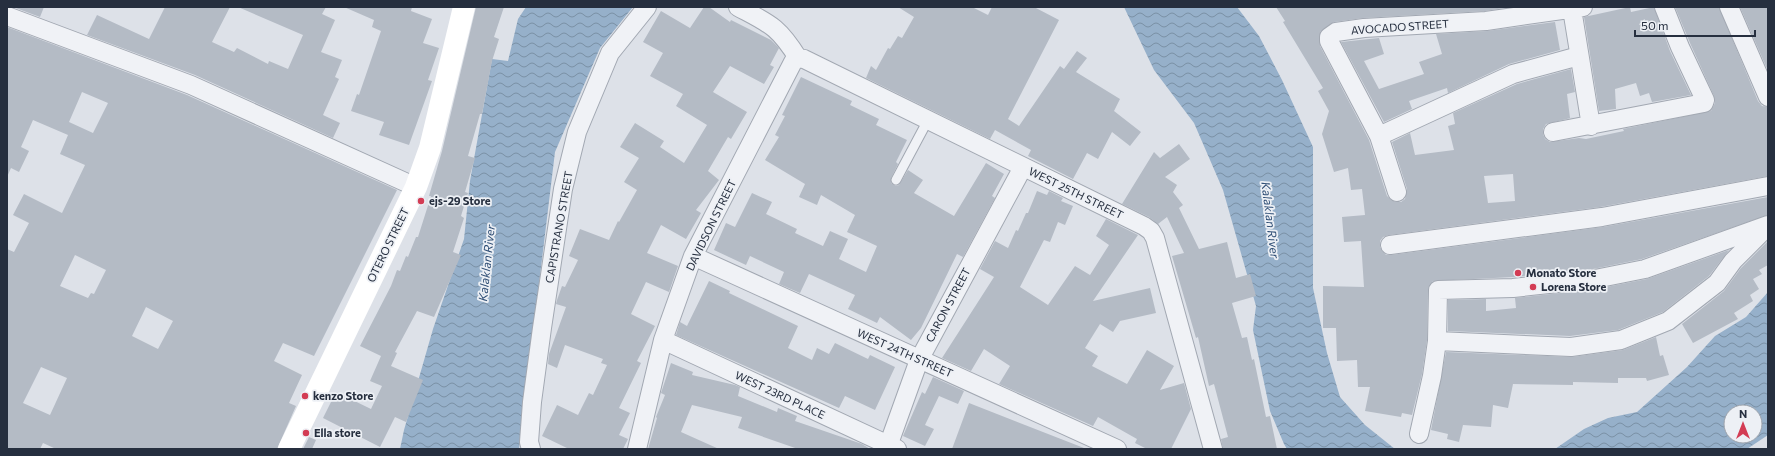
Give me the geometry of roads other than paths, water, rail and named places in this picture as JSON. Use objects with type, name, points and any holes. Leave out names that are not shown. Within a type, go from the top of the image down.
[{"type":"main road","name":"OTERO STREET","points":[[289,449],[416,187],[430,148],[464,7]]},
{"type":"street","name":"CAPISTRANO STREET","points":[[530,446],[536,373],[563,189],[578,132],[610,53],[647,7]]},
{"type":"street","points":[[738,7],[773,26],[784,37],[798,58]]},
{"type":"street","points":[[1553,132],[1703,104],[1705,102],[1664,7]]},
{"type":"street","points":[[1729,7],[1768,97]]},
{"type":"street","points":[[1578,8],[1579,56],[1591,126]]},
{"type":"street","name":"AVOCADO STREET","points":[[1379,136],[1329,41],[1331,35],[1336,32],[1364,28],[1486,21],[1578,8]]},
{"type":"street","points":[[7,16],[190,85],[416,187]]},
{"type":"street","points":[[1397,192],[1379,136],[1513,74],[1579,56]]},
{"type":"street","name":"WEST 25TH STREET","points":[[798,58],[804,59],[1144,226],[1151,232],[1155,238],[1212,449]]},
{"type":"street","name":"DAVIDSON STREET","points":[[637,449],[663,340],[693,256],[793,62],[798,58]]},
{"type":"street","name":"CARON STREET","points":[[891,448],[919,360],[1023,167]]},
{"type":"street","points":[[1390,245],[1602,217],[1768,186]]},
{"type":"street","points":[[1437,341],[1571,347],[1620,340],[1668,321],[1717,283],[1733,261],[1768,226]]},
{"type":"street","points":[[1419,434],[1432,376],[1437,341],[1438,290],[1513,288],[1595,279],[1645,269],[1768,226]]},
{"type":"street","name":"WEST 24TH STREET","points":[[693,256],[1117,449]]},
{"type":"street","name":"WEST 23RD PLACE","points":[[663,340],[891,448]]},
{"type":"lane","points":[[896,180],[928,120]]},
{"type":"water","name":"Kalaklan River","points":[[526,7],[633,7],[600,48],[555,152],[519,449],[400,449],[433,329],[464,239],[470,181],[492,59],[508,61],[518,19]]},
{"type":"water","name":"Kalaklan River","points":[[1124,7],[1237,7],[1259,36],[1282,80],[1313,147],[1313,288],[1327,353],[1340,397],[1365,425],[1395,449],[1287,449],[1270,411],[1253,330],[1256,306],[1223,190],[1194,123],[1154,70]]},
{"type":"water","points":[[1768,292],[1768,435],[1763,438],[1763,404],[1723,404],[1723,444],[1754,444],[1747,449],[1555,449],[1584,429],[1608,418],[1637,412],[1687,367],[1715,336],[1746,317]]},
{"type":"place","name":"ejs-29 Store","points":[[421,201]]},
{"type":"place","name":"Monato Store","points":[[1518,273]]},
{"type":"place","name":"Lorena Store","points":[[1533,287]]},
{"type":"place","name":"kenzo Store","points":[[305,396]]},
{"type":"place","name":"Ella store","points":[[306,433]]}]
